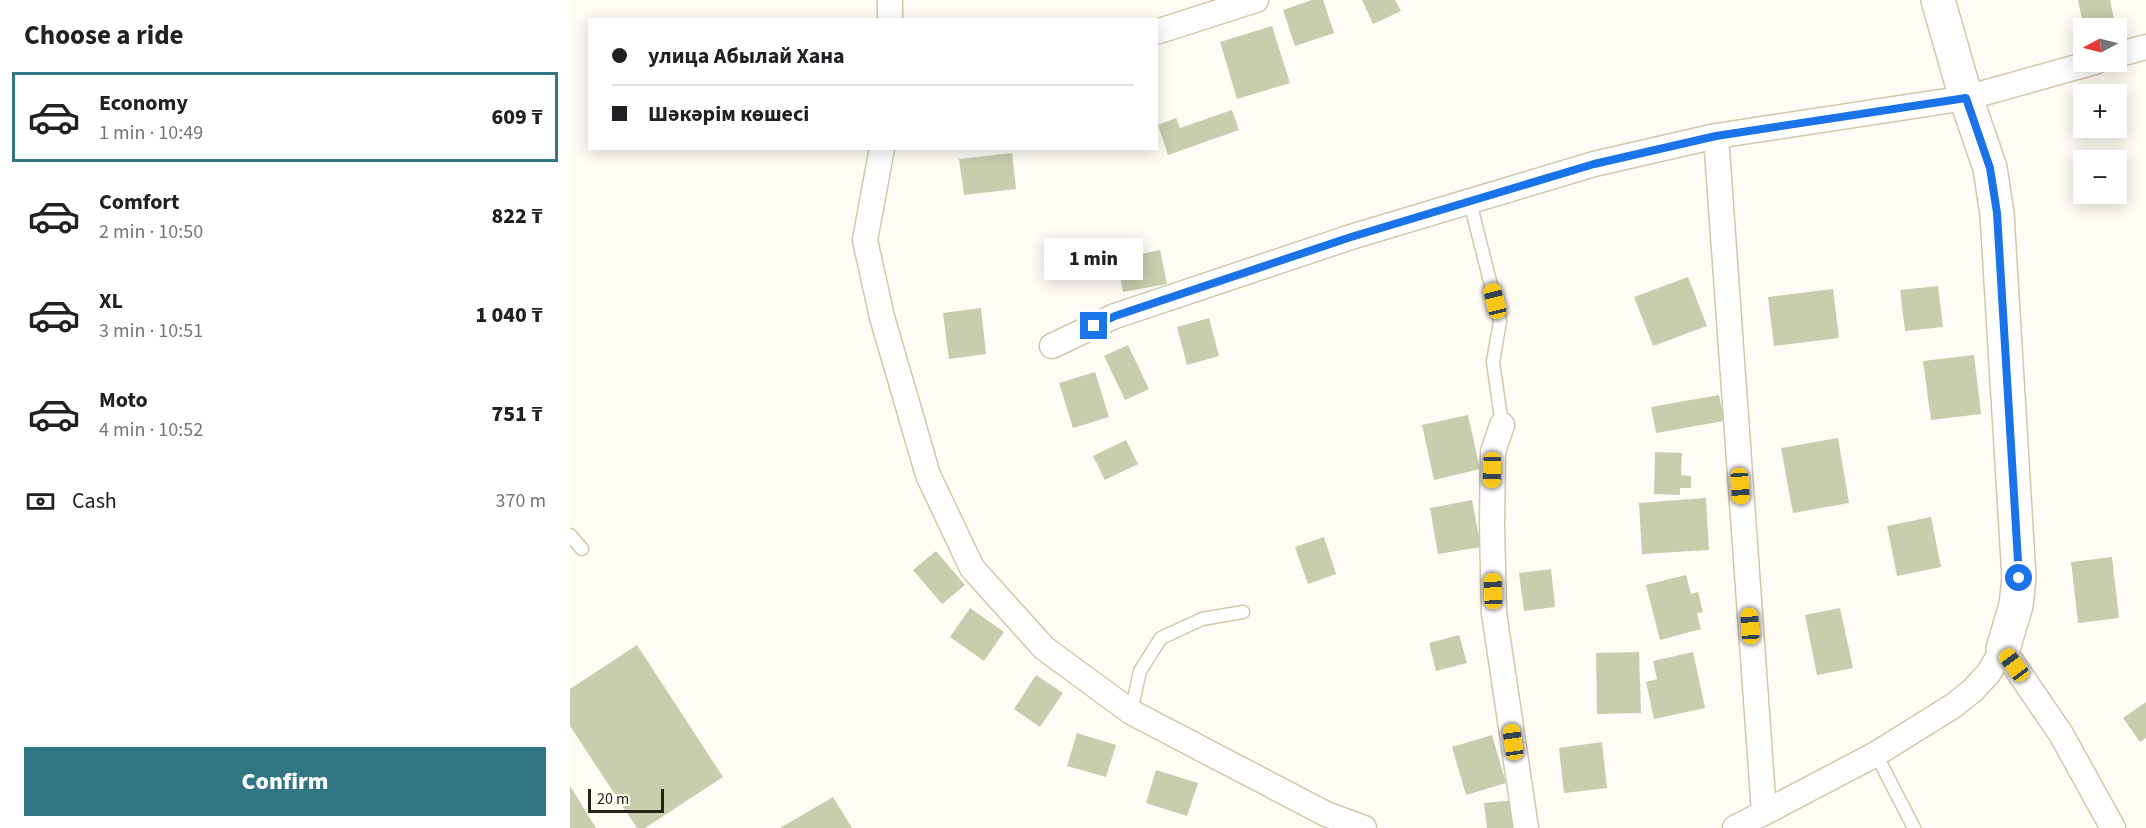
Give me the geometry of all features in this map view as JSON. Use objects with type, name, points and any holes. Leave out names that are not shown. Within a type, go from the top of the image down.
[{"type":"street","points":[[890,0],[890,18]]},
{"type":"street","points":[[1158,31],[1256,0]]},
{"type":"street","points":[[1736,828],[1876,753],[1944,712],[1972,691],[1988,674],[2003,650],[2016,605],[2019,578],[1997,213],[1990,168],[1966,98],[1938,0]]},
{"type":"street","points":[[2127,52],[2146,47]]},
{"type":"street","points":[[1052,346],[1115,316],[1351,237],[1594,164],[1716,136],[1966,98],[2073,68]]},
{"type":"street","points":[[1716,136],[1764,812]]},
{"type":"street","points":[[882,150],[865,240],[882,317],[928,475],[972,568],[1044,648],[1131,712],[1326,814],[1364,828]]},
{"type":"street","points":[[1502,424],[1493,452],[1494,613],[1526,828]]},
{"type":"street","points":[[2003,650],[2061,734],[2113,828]]},
{"type":"lane","points":[[1470,201],[1500,321],[1493,362],[1502,424]]},
{"type":"lane","points":[[570,535],[582,549]]},
{"type":"lane","points":[[1131,712],[1140,671],[1161,638],[1202,619],[1244,612]]},
{"type":"lane","points":[[1876,753],[1914,828]]},
{"type":"building","points":[[1312,0],[1323,0],[1334,33],[1295,46],[1283,10]]},
{"type":"building","points":[[1362,0],[1395,0],[1401,11],[1373,24]]},
{"type":"building","points":[[2078,0],[2110,0],[2114,18],[2082,18]]},
{"type":"building","points":[[1272,26],[1290,83],[1237,99],[1220,42]]},
{"type":"building","points":[[1232,110],[1239,130],[1168,155],[1158,125],[1176,118],[1180,128]]},
{"type":"building","points":[[1012,153],[1016,189],[964,195],[959,159]]},
{"type":"building","points":[[1160,250],[1167,284],[1123,292],[1117,259]]},
{"type":"building","points":[[1688,277],[1707,326],[1653,346],[1634,297]]},
{"type":"building","points":[[1938,286],[1943,327],[1905,331],[1900,290]]},
{"type":"building","points":[[1833,289],[1839,338],[1774,346],[1768,297]]},
{"type":"building","points":[[981,308],[986,354],[949,359],[943,313]]},
{"type":"building","points":[[1209,318],[1219,356],[1187,365],[1177,327]]},
{"type":"building","points":[[1128,345],[1149,389],[1125,400],[1104,356]]},
{"type":"building","points":[[1974,355],[1981,414],[1931,420],[1923,361]]},
{"type":"building","points":[[1095,372],[1109,417],[1073,428],[1059,383]]},
{"type":"building","points":[[1719,395],[1724,421],[1656,433],[1651,407]]},
{"type":"building","points":[[1468,415],[1480,469],[1434,480],[1422,425]]},
{"type":"building","points":[[1838,438],[1849,503],[1793,513],[1781,448]]},
{"type":"building","points":[[1126,440],[1138,464],[1105,480],[1093,456]]},
{"type":"building","points":[[1655,452],[1682,453],[1681,475],[1691,476],[1691,488],[1680,488],[1680,495],[1654,494]]},
{"type":"building","points":[[1706,498],[1709,550],[1642,554],[1639,503]]},
{"type":"building","points":[[1472,500],[1481,547],[1438,554],[1430,508]]},
{"type":"building","points":[[1931,517],[1941,567],[1897,576],[1887,526]]},
{"type":"building","points":[[1324,537],[1336,574],[1308,584],[1295,547]]},
{"type":"building","points":[[936,551],[965,585],[942,604],[913,570]]},
{"type":"building","points":[[2112,557],[2119,618],[2078,623],[2071,562]]},
{"type":"building","points":[[1551,569],[1555,607],[1524,611],[1519,573]]},
{"type":"building","points":[[1686,575],[1691,594],[1698,592],[1703,612],[1697,613],[1701,629],[1660,640],[1646,585]]},
{"type":"building","points":[[970,608],[1004,632],[984,661],[950,637]]},
{"type":"building","points":[[1840,608],[1853,668],[1817,675],[1805,615]]},
{"type":"building","points":[[1459,635],[1467,663],[1436,671],[1429,643]]},
{"type":"building","points":[[637,645],[723,777],[645,828],[637,828],[570,726],[570,689]]},
{"type":"building","points":[[1639,652],[1641,713],[1597,714],[1596,653]]},
{"type":"building","points":[[1693,652],[1705,708],[1654,719],[1646,682],[1657,679],[1653,661]]},
{"type":"building","points":[[1036,675],[1063,693],[1040,727],[1014,709]]},
{"type":"building","points":[[2146,702],[2146,738],[2140,742],[2123,718]]},
{"type":"building","points":[[1077,733],[1116,745],[1106,777],[1067,766]]},
{"type":"building","points":[[1492,735],[1506,783],[1466,795],[1452,747]]},
{"type":"building","points":[[1602,742],[1607,788],[1564,793],[1559,748]]},
{"type":"building","points":[[1156,770],[1198,783],[1187,816],[1146,803]]},
{"type":"building","points":[[570,786],[596,828],[570,828]]},
{"type":"building","points":[[833,797],[852,828],[780,828]]},
{"type":"building","points":[[1516,800],[1520,828],[1487,828],[1484,803]]},
{"type":"route","points":[[1094,326],[1115,316],[1351,237],[1594,164],[1716,136],[1966,98],[1990,168],[1995,192],[2019,578]]}]
